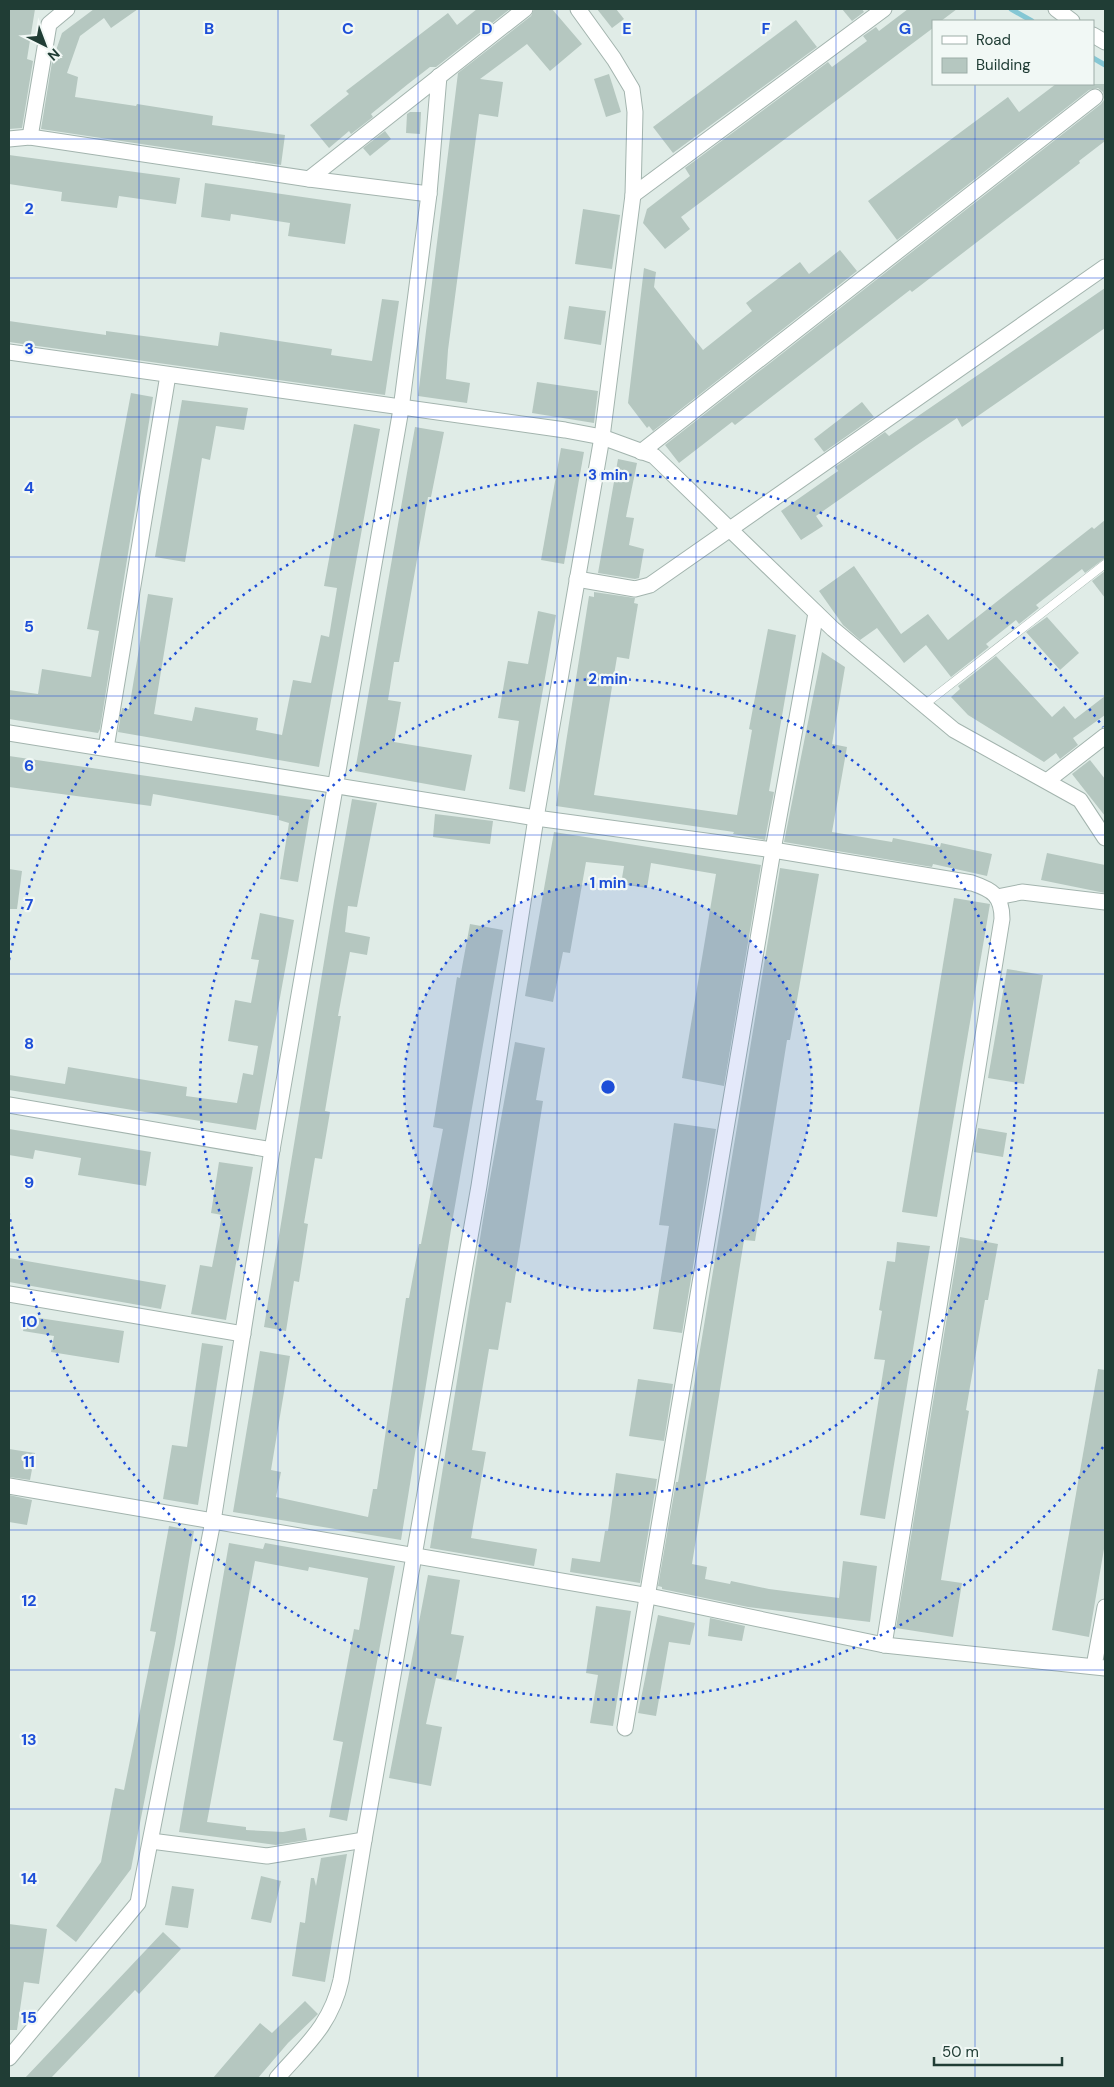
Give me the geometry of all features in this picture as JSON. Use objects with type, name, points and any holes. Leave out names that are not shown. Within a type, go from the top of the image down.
[{"type":"street","points":[[30,137],[49,24],[68,9]]},
{"type":"street","points":[[309,179],[525,9]]},
{"type":"street","points":[[277,2078],[323,2026],[336,2003],[479,1186],[536,818],[602,437],[633,195],[635,112],[632,89],[614,59],[578,9]]},
{"type":"street","points":[[633,195],[884,9]]},
{"type":"street","points":[[1056,9],[1071,20]]},
{"type":"street","points":[[1094,36],[1105,42]]},
{"type":"street","points":[[9,2058],[14,2044],[138,1903],[213,1521],[272,1150],[401,409],[429,194],[439,76]]},
{"type":"street","points":[[641,452],[1095,97]]},
{"type":"street","points":[[9,139],[30,137],[309,179],[429,194]]},
{"type":"street","points":[[577,579],[635,588],[650,584],[1105,268]]},
{"type":"street","points":[[9,352],[602,437],[654,456],[816,613],[924,705],[954,730],[1080,800],[1105,838]]},
{"type":"street","points":[[106,748],[168,375]]},
{"type":"street","points":[[625,1728],[649,1596],[773,850],[816,613]]},
{"type":"street","points":[[9,733],[536,818],[773,850],[972,883],[989,889],[1002,906],[1002,919],[884,1644]]},
{"type":"street","points":[[1046,781],[1105,736]]},
{"type":"street","points":[[997,898],[1022,892],[1105,902]]},
{"type":"street","points":[[9,1105],[272,1150]]},
{"type":"street","points":[[9,1294],[242,1334]]},
{"type":"street","points":[[9,1486],[649,1596],[884,1644],[1100,1667],[1105,1607]]},
{"type":"street","points":[[150,1841],[268,1856],[364,1840]]},
{"type":"lane","points":[[924,705],[1105,564]]},
{"type":"building","points":[[9,9],[35,9],[27,59],[33,61],[22,128],[9,129]]},
{"type":"building","points":[[94,9],[138,9],[111,28],[104,18],[80,36],[67,73],[78,77],[75,97],[136,106],[137,104],[213,116],[212,125],[285,135],[281,165],[41,129],[52,62],[62,33]]},
{"type":"building","points":[[477,9],[510,9],[436,67],[430,67],[371,114],[373,117],[351,134],[349,131],[329,148],[310,125],[349,94],[346,91],[448,13],[457,25]]},
{"type":"building","points":[[534,9],[552,9],[582,44],[550,71],[527,44],[480,79],[503,82],[498,117],[479,114],[448,350],[446,379],[470,383],[467,403],[418,396],[458,73],[531,16]]},
{"type":"building","points":[[597,9],[616,9],[624,19],[612,28]]},
{"type":"building","points":[[842,9],[862,9],[864,12],[852,21]]},
{"type":"building","points":[[908,9],[957,9],[942,20],[932,20],[932,29],[681,217],[690,229],[665,249],[643,223],[647,209],[690,176],[685,168],[828,62],[832,67],[867,41],[863,36],[876,27],[879,31]]},
{"type":"building","points":[[796,20],[817,47],[673,153],[653,127]]},
{"type":"building","points":[[609,74],[621,112],[606,117],[594,79]]},
{"type":"building","points":[[1105,84],[1105,141],[1079,161],[1080,163],[912,292],[910,290],[735,425],[732,422],[679,463],[665,445],[1101,104],[1104,100],[1103,92],[1098,88],[1089,90],[897,240],[868,201],[1008,97],[1019,112],[1055,85]]},
{"type":"building","points":[[410,112],[421,112],[420,134],[406,133],[407,114]]},
{"type":"building","points":[[385,131],[391,139],[370,156],[363,148]]},
{"type":"building","points":[[9,155],[180,178],[176,204],[119,196],[117,208],[61,201],[62,192],[9,184]]},
{"type":"building","points":[[205,183],[351,204],[345,244],[288,236],[290,223],[231,214],[230,221],[201,217]]},
{"type":"building","points":[[583,209],[620,215],[612,269],[575,264]]},
{"type":"building","points":[[840,250],[857,271],[653,431],[649,426],[647,428],[628,403],[644,268],[656,272],[654,287],[703,350],[752,311],[746,303],[800,262],[809,274]]},
{"type":"building","points":[[1105,288],[1105,328],[962,427],[957,418],[917,445],[816,516],[823,526],[801,540],[781,511],[838,471],[835,467],[885,432],[889,436]]},
{"type":"building","points":[[382,299],[399,301],[385,395],[9,342],[9,321],[106,335],[106,331],[218,346],[220,332],[332,349],[331,355],[372,361]]},
{"type":"building","points":[[569,306],[606,311],[601,345],[564,339]]},
{"type":"building","points":[[537,382],[598,391],[594,423],[532,413]]},
{"type":"building","points":[[131,393],[153,397],[100,729],[98,733],[9,719],[9,690],[38,694],[42,669],[91,677],[99,631],[87,629]]},
{"type":"building","points":[[182,400],[248,408],[244,430],[216,426],[210,460],[202,458],[185,562],[155,557]]},
{"type":"building","points":[[862,402],[874,417],[824,452],[814,439]]},
{"type":"building","points":[[354,424],[380,429],[319,767],[118,732],[122,708],[129,709],[148,594],[173,598],[154,714],[192,721],[195,707],[258,718],[256,730],[282,735],[293,680],[311,683],[321,635],[329,637],[337,588],[324,586]]},
{"type":"building","points":[[415,427],[444,432],[431,497],[428,497],[399,662],[394,662],[388,700],[401,702],[394,742],[472,755],[465,791],[355,771]]},
{"type":"building","points":[[561,448],[584,452],[564,564],[541,560]]},
{"type":"building","points":[[618,459],[637,463],[626,517],[634,518],[629,545],[644,549],[639,578],[635,579],[598,573]]},
{"type":"building","points":[[1105,520],[1105,558],[1085,573],[1082,569],[1036,605],[1039,608],[1019,624],[1016,620],[986,644],[989,647],[951,677],[926,645],[904,663],[877,628],[860,640],[843,625],[819,591],[854,566],[901,634],[928,614],[948,640],[1092,527],[1094,529]]},
{"type":"building","points":[[1105,571],[1105,598],[1092,581]]},
{"type":"building","points":[[594,592],[635,598],[634,603],[638,604],[629,659],[617,657],[594,795],[737,815],[752,730],[749,729],[768,629],[796,635],[769,791],[774,792],[765,840],[733,834],[734,832],[556,806],[589,596],[594,597]]},
{"type":"building","points":[[538,611],[556,615],[525,792],[509,789],[519,721],[498,718],[508,661],[528,664]]},
{"type":"building","points":[[1047,617],[1079,653],[1060,670],[1026,632]]},
{"type":"building","points":[[822,652],[845,667],[832,744],[847,747],[832,832],[892,842],[893,838],[940,847],[941,843],[992,854],[987,876],[933,864],[932,867],[784,842]]},
{"type":"building","points":[[996,656],[1052,717],[1064,706],[1075,719],[1105,696],[1105,715],[1073,738],[1078,745],[1060,759],[1056,753],[1044,762],[968,715],[951,697],[960,689],[958,686]]},
{"type":"building","points":[[9,756],[312,800],[298,882],[280,879],[289,823],[279,820],[279,816],[153,794],[151,806],[9,787]]},
{"type":"building","points":[[1090,760],[1105,779],[1105,816],[1072,774]]},
{"type":"building","points":[[352,799],[377,803],[357,907],[348,906],[345,932],[370,937],[367,955],[350,952],[338,1016],[341,1016],[325,1111],[330,1112],[322,1159],[315,1158],[304,1223],[308,1224],[299,1282],[294,1281],[286,1331],[264,1327]]},
{"type":"building","points":[[435,814],[493,821],[490,844],[433,837]]},
{"type":"building","points":[[554,832],[761,865],[724,1086],[682,1078],[716,874],[651,863],[647,888],[621,884],[624,866],[586,862],[570,953],[563,952],[553,1002],[525,996]]},
{"type":"building","points":[[1047,853],[1105,865],[1105,893],[1041,880]]},
{"type":"building","points":[[780,868],[819,874],[790,1040],[787,1040],[755,1241],[744,1240],[692,1564],[707,1567],[705,1579],[730,1584],[731,1581],[769,1589],[839,1598],[843,1561],[877,1566],[870,1622],[748,1607],[662,1589],[662,1587],[658,1586],[676,1482],[678,1482]]},
{"type":"building","points":[[9,869],[22,871],[17,909],[9,909]]},
{"type":"building","points":[[954,898],[990,904],[937,1217],[902,1212]]},
{"type":"building","points":[[260,913],[294,920],[256,1130],[9,1090],[9,1075],[65,1084],[68,1067],[187,1087],[186,1096],[237,1103],[243,1073],[253,1075],[258,1046],[228,1041],[235,1000],[251,1003],[259,960],[251,959]]},
{"type":"building","points":[[470,924],[503,930],[453,1217],[401,1540],[233,1512],[260,1351],[290,1356],[271,1470],[281,1472],[276,1497],[368,1517],[373,1489],[377,1489],[406,1298],[409,1298],[419,1244],[421,1244],[443,1129],[433,1127],[457,977],[460,978]]},
{"type":"building","points":[[1007,969],[1043,975],[1024,1084],[988,1078]]},
{"type":"building","points":[[515,1042],[545,1048],[536,1100],[543,1101],[511,1303],[506,1302],[498,1350],[489,1349],[472,1450],[486,1452],[471,1538],[537,1549],[534,1566],[430,1548],[487,1195]]},
{"type":"building","points":[[674,1123],[716,1129],[682,1333],[653,1329],[669,1226],[659,1225]]},
{"type":"building","points":[[978,1128],[1007,1133],[1003,1157],[974,1152]]},
{"type":"building","points":[[9,1129],[151,1152],[146,1186],[78,1175],[81,1158],[35,1150],[33,1159],[9,1155]]},
{"type":"building","points":[[219,1162],[253,1167],[226,1320],[191,1314],[200,1265],[212,1267],[222,1215],[211,1213]]},
{"type":"building","points":[[960,1237],[998,1244],[988,1300],[985,1300],[966,1410],[969,1411],[941,1580],[962,1583],[953,1637],[896,1628]]},
{"type":"building","points":[[897,1242],[930,1246],[885,1519],[860,1515],[885,1360],[874,1359],[882,1311],[879,1310],[887,1261],[895,1262]]},
{"type":"building","points":[[9,1258],[166,1285],[161,1309],[9,1282]]},
{"type":"building","points":[[26,1316],[124,1331],[119,1363],[51,1352],[54,1336],[23,1331]]},
{"type":"building","points":[[202,1343],[223,1346],[198,1505],[163,1499],[172,1445],[187,1447]]},
{"type":"building","points":[[1098,1369],[1105,1370],[1105,1543],[1089,1637],[1052,1630]]},
{"type":"building","points":[[638,1379],[673,1384],[664,1441],[629,1436]]},
{"type":"building","points":[[9,1449],[35,1453],[30,1480],[9,1477]]},
{"type":"building","points":[[616,1473],[657,1479],[640,1583],[570,1572],[572,1558],[600,1562],[605,1531],[608,1531]]},
{"type":"building","points":[[9,1495],[32,1500],[27,1525],[9,1522]]},
{"type":"building","points":[[169,1526],[194,1531],[175,1644],[131,1869],[76,1942],[56,1926],[101,1862],[115,1788],[124,1790],[156,1632],[150,1631]]},
{"type":"building","points":[[229,1543],[263,1549],[265,1543],[395,1566],[347,1821],[329,1817],[343,1742],[333,1740],[354,1629],[359,1630],[368,1578],[309,1567],[308,1571],[255,1561],[207,1822],[246,1827],[246,1830],[283,1832],[305,1828],[307,1840],[276,1845],[179,1832]]},
{"type":"building","points":[[428,1575],[460,1580],[451,1634],[464,1636],[455,1682],[436,1678],[426,1724],[442,1727],[431,1786],[389,1778]]},
{"type":"building","points":[[596,1606],[631,1611],[613,1726],[590,1723],[598,1675],[586,1673]]},
{"type":"building","points":[[658,1615],[695,1623],[690,1645],[669,1642],[656,1716],[638,1713]]},
{"type":"building","points":[[710,1618],[745,1626],[742,1641],[708,1636]]},
{"type":"building","points":[[347,1854],[325,1982],[292,1976],[300,1922],[305,1923],[311,1878],[314,1878],[316,1886],[321,1858]]},
{"type":"building","points":[[261,1876],[281,1881],[271,1923],[251,1919]]},
{"type":"building","points":[[172,1886],[194,1889],[188,1928],[165,1925]]},
{"type":"building","points":[[9,1924],[47,1929],[39,1984],[24,1982],[17,2030],[9,2030]]},
{"type":"building","points":[[163,1932],[181,1949],[139,1994],[135,1990],[51,2078],[25,2078]]},
{"type":"building","points":[[305,2001],[318,2014],[288,2043],[258,2078],[213,2078],[260,2023],[272,2033]]},
{"type":"waterway","points":[[1011,9],[1030,20]]},
{"type":"waterway","points":[[1094,59],[1105,65]]}]
